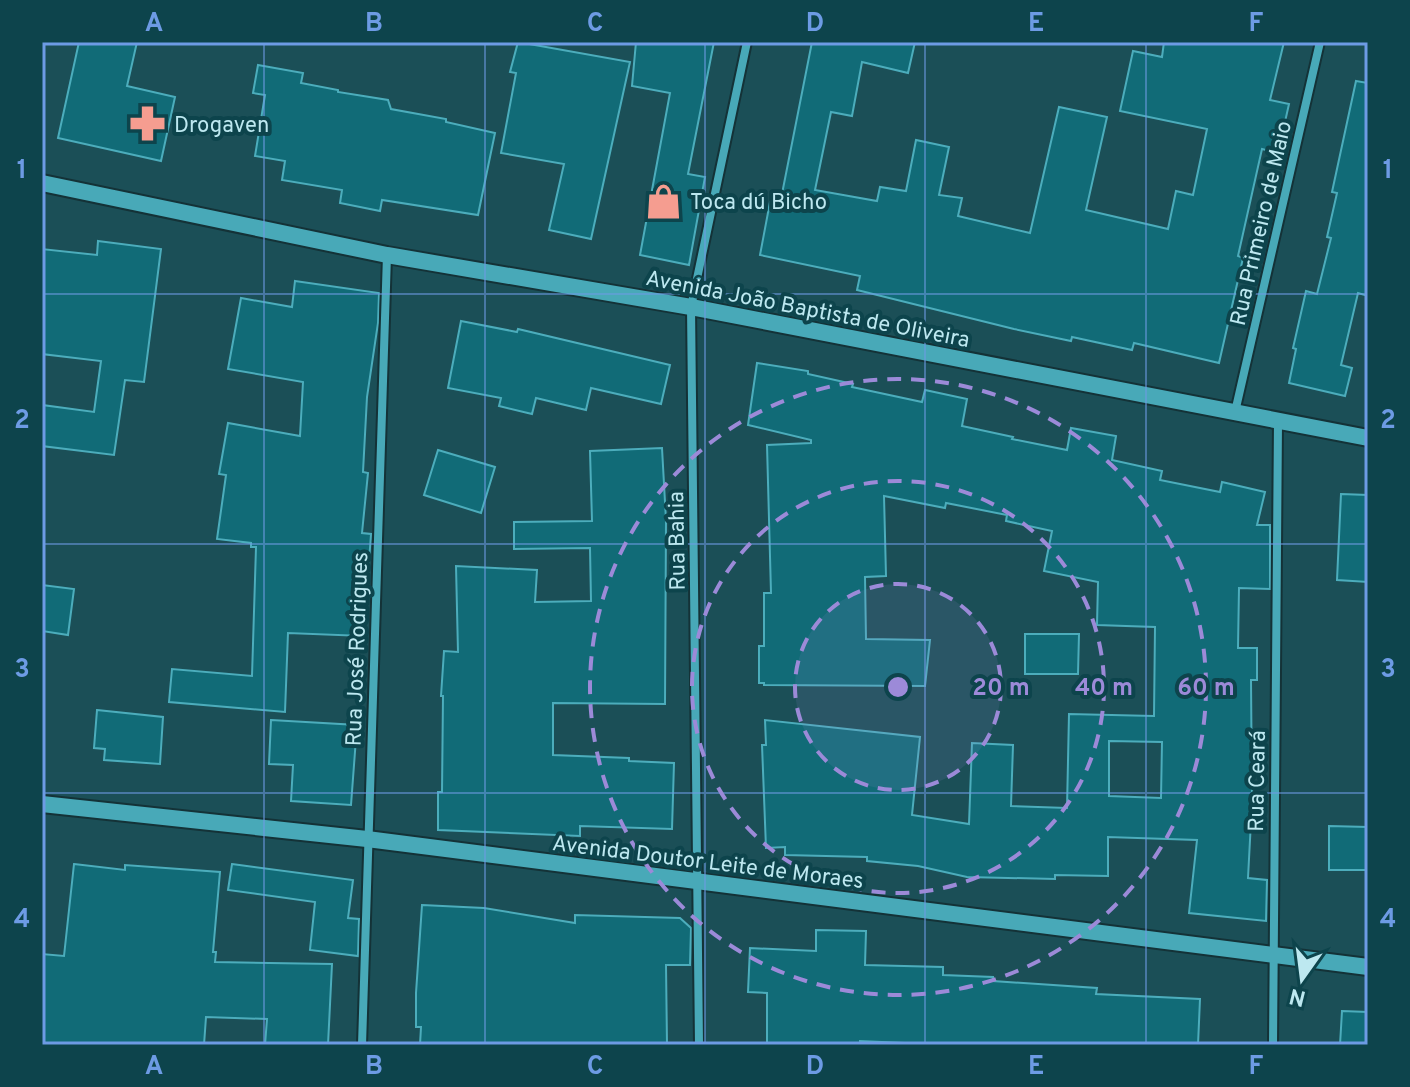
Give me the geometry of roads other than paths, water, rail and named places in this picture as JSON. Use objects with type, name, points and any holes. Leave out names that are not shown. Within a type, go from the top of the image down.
[{"type":"street","name":"Rua Bahia","points":[[699,1045],[691,307],[747,42]]},
{"type":"street","name":"Rua Primeiro de Maio","points":[[1235,412],[1320,42]]},
{"type":"street","name":"Avenida João Baptista de Oliveira","points":[[42,183],[387,255],[691,307],[1368,438]]},
{"type":"street","name":"Rua José Rodrigues","points":[[362,1045],[387,255]]},
{"type":"street","name":"Rua Ceará","points":[[1273,1045],[1278,422]]},
{"type":"street","name":"Avenida Doutor Leite de Moraes","points":[[42,804],[367,839],[1368,967]]},
{"type":"place","name":"Drogaven","points":[[148,124]]},
{"type":"place","name":"Toca dú Bicho","points":[[664,201]]}]
